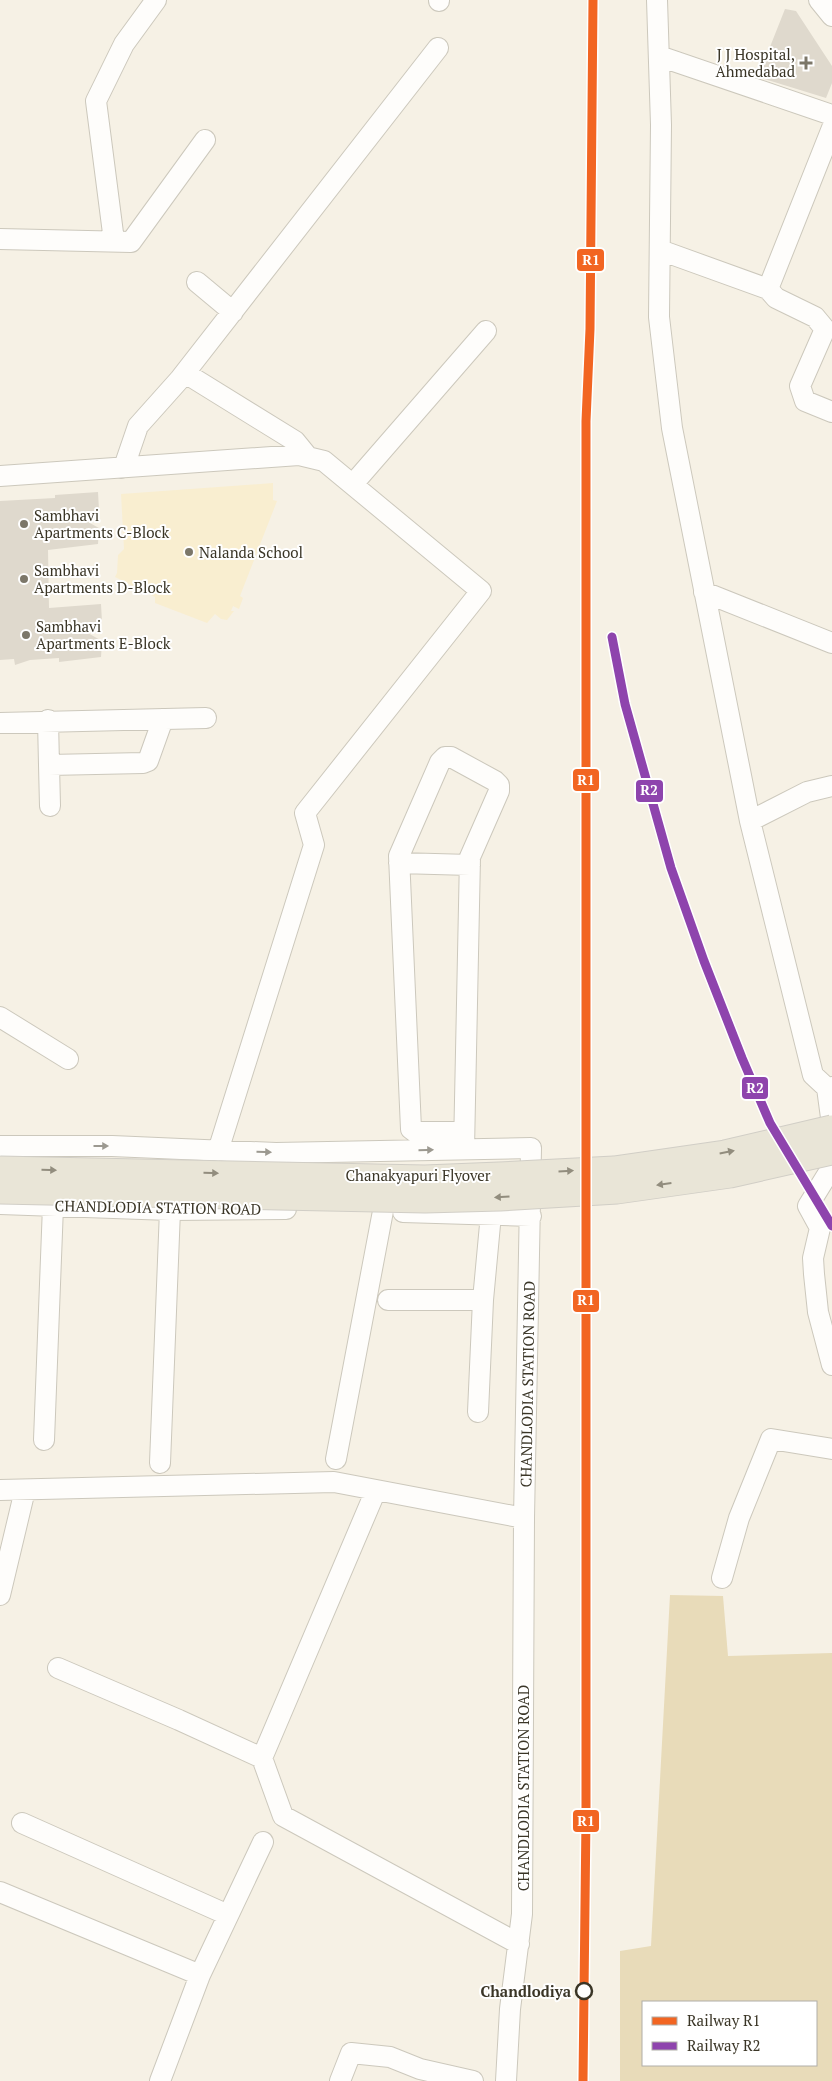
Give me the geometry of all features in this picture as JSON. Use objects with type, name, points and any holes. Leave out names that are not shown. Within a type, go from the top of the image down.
[{"type":"main road","name":"Chanakyapuri Flyover","points":[[0,1169],[425,1178],[538,1173],[614,1169],[726,1153],[832,1127]]},
{"type":"main road","name":"Chanakyapuri Flyover","points":[[0,1191],[425,1200],[500,1198],[617,1192],[730,1175],[832,1152]]},
{"type":"street","points":[[114,241],[96,101],[124,44],[156,0]]},
{"type":"street","points":[[657,0],[661,124],[659,317],[672,428],[750,821],[813,1075],[830,1087],[832,1127]]},
{"type":"street","points":[[819,0],[832,16]]},
{"type":"street","points":[[121,468],[125,464],[138,426],[185,373],[438,48]]},
{"type":"street","points":[[659,56],[832,115]]},
{"type":"street","points":[[768,289],[832,128]]},
{"type":"street","points":[[0,239],[131,242],[206,140]]},
{"type":"street","points":[[660,250],[768,289],[776,298],[815,317],[825,329],[800,386],[805,401],[832,412]]},
{"type":"street","points":[[197,282],[233,312]]},
{"type":"street","points":[[353,484],[486,331]]},
{"type":"street","points":[[185,373],[295,441],[308,457]]},
{"type":"street","points":[[0,476],[299,455],[324,460],[481,591],[305,813],[314,845],[218,1152]]},
{"type":"street","points":[[704,592],[832,643]]},
{"type":"street","points":[[0,723],[48,720],[206,718]]},
{"type":"street","points":[[48,765],[143,763],[148,761],[163,719]]},
{"type":"street","points":[[48,720],[50,806]]},
{"type":"street","points":[[464,1140],[470,857],[499,791],[499,785],[451,757],[445,756],[440,762],[399,856],[411,1129],[415,1132],[464,1140],[531,1148],[530,1216]]},
{"type":"street","points":[[750,821],[807,792],[832,786]]},
{"type":"street","points":[[399,863],[470,865]]},
{"type":"street","points":[[0,1017],[68,1059]]},
{"type":"street","points":[[0,1146],[112,1146],[276,1153],[464,1140]]},
{"type":"street","points":[[832,1167],[808,1206],[820,1228],[813,1258],[818,1312],[832,1365]]},
{"type":"street","name":"CHANDLODIA STATION ROAD","points":[[0,1204],[170,1210],[286,1209],[530,1216],[524,1518],[522,1914],[510,2009],[506,2081]]},
{"type":"street","points":[[44,1440],[53,1206]]},
{"type":"street","points":[[160,1463],[170,1210]]},
{"type":"street","points":[[336,1459],[383,1211]]},
{"type":"street","points":[[478,1412],[483,1300],[491,1214]]},
{"type":"street","points":[[388,1300],[483,1300]]},
{"type":"street","points":[[722,1578],[739,1518],[771,1439],[832,1449]]},
{"type":"street","points":[[0,1490],[334,1482],[524,1518]]},
{"type":"street","points":[[0,1595],[25,1490]]},
{"type":"street","points":[[376,1490],[262,1758],[284,1816],[519,1944]]},
{"type":"street","points":[[58,1668],[262,1758]]},
{"type":"street","points":[[22,1823],[228,1915]]},
{"type":"street","points":[[160,2081],[200,1976],[262,1842]]},
{"type":"street","points":[[0,1892],[200,1976]]},
{"type":"street","points":[[340,2081],[351,2053],[390,2057],[420,2069],[473,2081]]},
{"type":"shaded area","name":"Nalanda School","points":[[273,483],[273,500],[277,501],[240,596],[243,598],[239,609],[233,606],[231,611],[234,611],[227,620],[221,619],[215,614],[207,623],[155,603],[155,597],[115,577],[118,555],[124,549],[121,494]]},
{"type":"shaded area","points":[[670,1595],[723,1596],[728,1656],[832,1653],[832,2081],[620,2081],[620,1951],[651,1946]]},
{"type":"building","points":[[785,9],[796,11],[832,66],[832,83],[826,98],[758,77]]},
{"type":"building","points":[[98,492],[99,510],[75,515],[99,528],[98,544],[48,550],[49,608],[101,604],[102,622],[79,628],[102,641],[101,657],[59,662],[59,658],[30,660],[15,665],[14,659],[0,660],[0,501],[55,498],[55,495]]},
{"type":"rail line","name":"R1","points":[[583,2081],[586,1817],[586,421],[590,329],[593,0]]},
{"type":"rail line","name":"R2","points":[[612,637],[625,704],[671,868],[704,961],[770,1123],[832,1226]]},
{"type":"place","name":"J J Hospital, Ahmedabad","points":[[806,63]]},
{"type":"place","name":"Sambhavi Apartments C-Block","points":[[24,524]]},
{"type":"place","name":"Nalanda School","points":[[189,552]]},
{"type":"place","name":"Sambhavi Apartments D-Block","points":[[24,579]]},
{"type":"place","name":"Sambhavi Apartments E-Block","points":[[26,635]]},
{"type":"place","name":"Chandlodiya","points":[[584,1991]]}]
